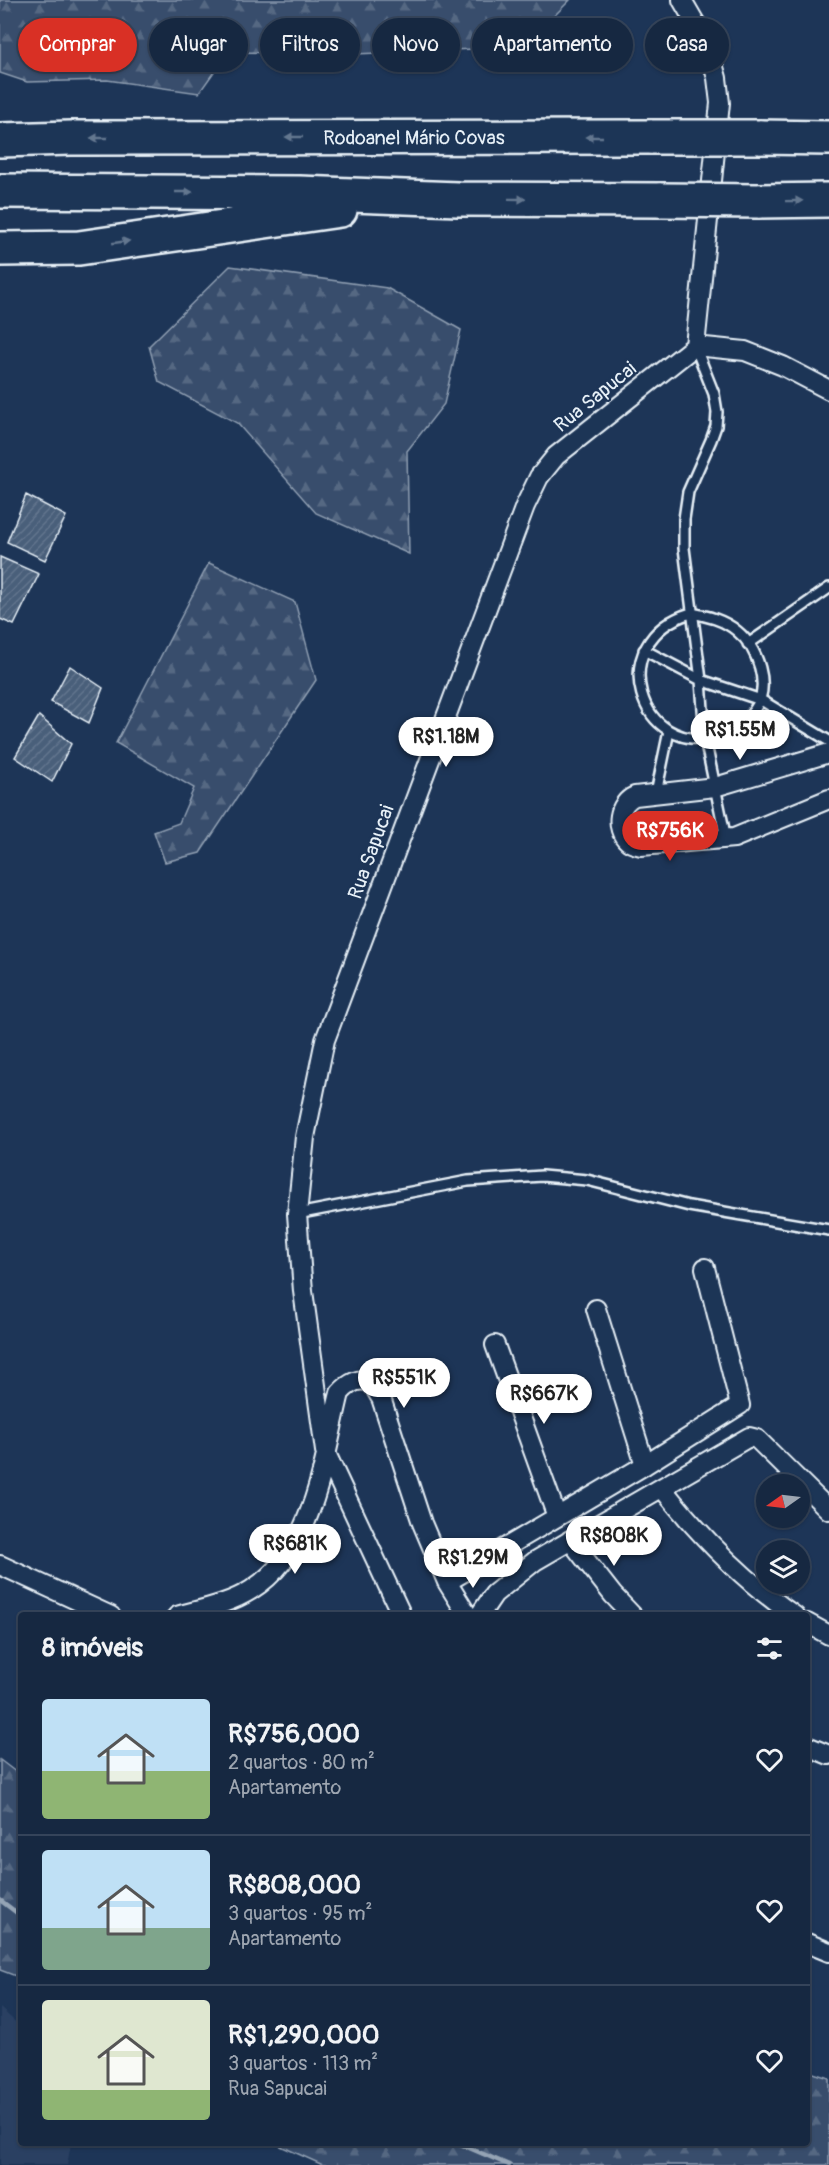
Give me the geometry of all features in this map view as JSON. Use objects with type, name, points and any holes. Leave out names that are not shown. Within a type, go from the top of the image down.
[{"type":"highway","name":"Rodoanel Mário Covas","points":[[0,140],[71,138],[829,138]]},
{"type":"highway","points":[[0,191],[299,193],[458,199],[829,200]]},
{"type":"highway","points":[[0,261],[323,212],[458,199]]},
{"type":"highway","points":[[0,249],[79,248]]},
{"type":"street","points":[[682,0],[707,43],[717,78],[720,103],[694,346],[745,351],[783,366],[829,390]]},
{"type":"street","name":"Rua Sapucai","points":[[400,1612],[325,1451],[303,1291],[297,1214],[305,1137],[325,1040],[525,506],[539,477],[556,456],[694,346]]},
{"type":"street","points":[[829,753],[715,787],[635,796],[628,799],[621,807],[620,821],[622,834],[630,843],[641,846],[726,838],[750,832],[829,799]]},
{"type":"street","points":[[447,1582],[645,1465],[740,1405],[705,1268]]},
{"type":"street","points":[[596,1309],[645,1465]]},
{"type":"street","points":[[495,1345],[557,1518]]},
{"type":"street","points":[[192,1612],[214,1606],[250,1590],[275,1570],[294,1547],[312,1509],[340,1393],[347,1384],[361,1380],[371,1384],[381,1398],[422,1522],[447,1582],[466,1612]]},
{"type":"street","points":[[482,1612],[494,1594],[535,1561],[752,1436],[757,1438],[829,1510]]},
{"type":"street","points":[[662,1488],[696,1530],[763,1593],[789,1612]]},
{"type":"street","points":[[570,1540],[629,1612]]},
{"type":"street","points":[[0,1566],[102,1612]]},
{"type":"street","points":[[810,1625],[829,1635]]},
{"type":"street","points":[[810,1747],[829,1755]]},
{"type":"street","points":[[810,1944],[829,1952]]},
{"type":"lane","points":[[694,346],[714,394],[717,411],[716,426],[711,440],[688,492],[684,519],[684,548],[701,680],[705,739],[726,838]]},
{"type":"lane","points":[[748,644],[829,588]]},
{"type":"lane","points":[[691,613],[711,616],[739,632],[748,644],[758,661],[762,680],[761,700],[745,721],[734,730],[705,739],[686,737],[669,731],[654,717],[644,702],[639,685],[639,667],[644,650],[652,636],[676,617],[691,613]]},
{"type":"lane","points":[[644,650],[701,680],[761,700],[829,741]]},
{"type":"lane","points":[[656,793],[669,731]]},
{"type":"lane","points":[[297,1214],[468,1181],[542,1176],[587,1180],[689,1206],[759,1220],[829,1230]]},
{"type":"shaded area","points":[[0,2008],[18,2024],[18,2146],[71,2146],[67,2165],[0,2165]]},
{"type":"green space","points":[[0,0],[570,0],[552,18],[472,18],[472,49],[460,50],[460,18],[372,18],[372,53],[360,54],[360,18],[260,18],[260,53],[248,52],[248,18],[149,18],[149,72],[214,72],[199,93],[107,80],[27,82],[0,73]]},
{"type":"green space","points":[[230,266],[387,288],[461,330],[444,404],[407,451],[409,554],[316,513],[237,423],[159,382],[149,346]]},
{"type":"green space","points":[[209,563],[295,602],[316,680],[200,853],[165,862],[154,832],[179,823],[194,788],[116,743]]},
{"type":"green space","points":[[0,1760],[18,1774],[18,1977],[0,1970]]},
{"type":"green space","points":[[810,2072],[829,2078],[829,2165],[323,2165],[280,2146],[810,2146]]},
{"type":"building","points":[[26,495],[66,516],[45,560],[7,542]]},
{"type":"building","points":[[0,557],[39,574],[14,625],[0,619]]},
{"type":"building","points":[[70,666],[103,688],[89,723],[51,702]]},
{"type":"building","points":[[39,716],[71,744],[52,782],[15,757]]},
{"type":"waterway","points":[[0,1900],[18,1914]]},
{"type":"waterway","points":[[465,2146],[509,2165]]}]
